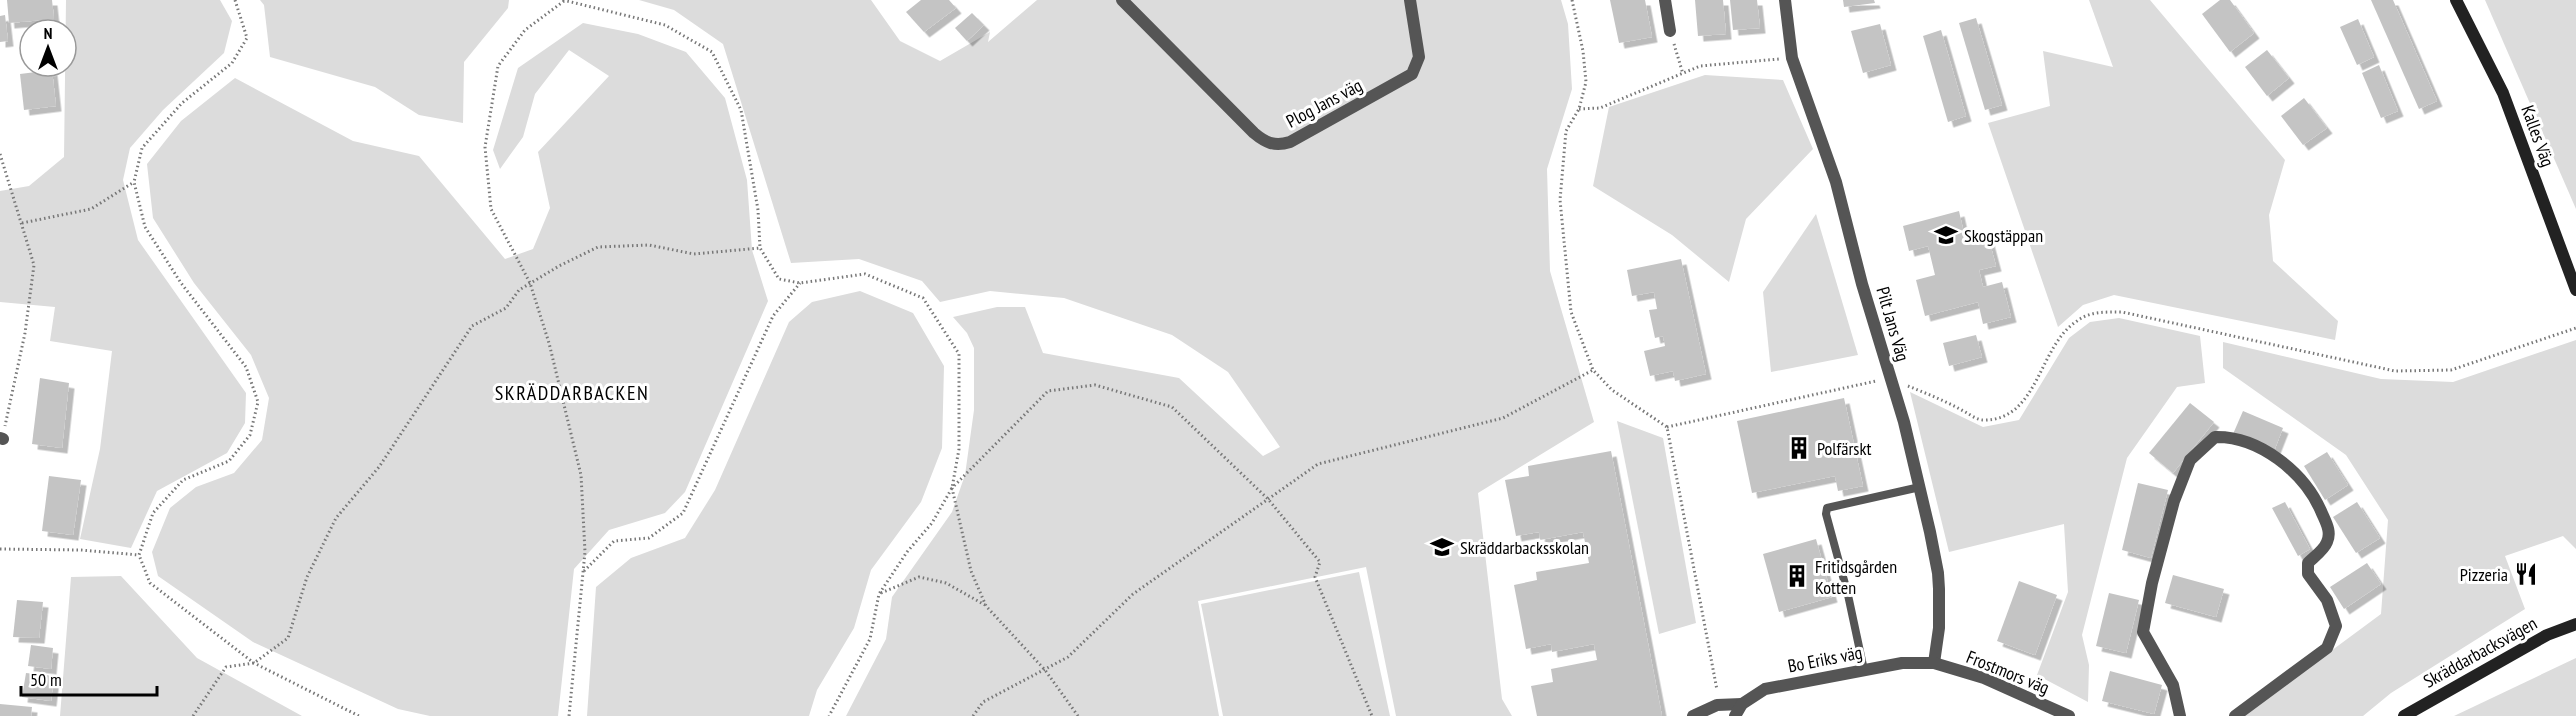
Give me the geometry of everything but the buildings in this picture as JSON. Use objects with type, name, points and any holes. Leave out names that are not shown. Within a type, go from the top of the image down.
[{"type":"street","name":"Plog Jans väg","points":[[1122,0],[1254,133],[1262,140],[1275,145],[1290,142],[1412,74],[1419,57],[1410,0]]},
{"type":"street","points":[[1665,0],[1670,31]]},
{"type":"street","name":"Pilt Jans Väg","points":[[1785,0],[1792,58],[1836,182],[1862,284],[1904,422],[1920,487],[1938,573],[1939,628],[1934,663]]},
{"type":"street","name":"Kalles Väg","points":[[2456,0],[2503,93],[2576,290]]},
{"type":"street","points":[[2180,716],[2173,685],[2143,632],[2152,583],[2174,501],[2190,460],[2215,437],[2228,436],[2282,460],[2299,476],[2317,502],[2329,529],[2327,543],[2308,563],[2308,574],[2327,600],[2336,626],[2327,648],[2235,716]]},
{"type":"street","name":"Skräddarbacksvägen","points":[[2404,716],[2547,635],[2576,624]]},
{"type":"street","name":"Bo Eriks väg","points":[[1735,716],[1742,704],[1765,689],[1902,663],[1934,663]]},
{"type":"street","name":"Frostmors väg","points":[[1934,663],[1984,678],[2069,716]]},
{"type":"street","points":[[1693,716],[1717,705],[1742,704]]},
{"type":"lane","points":[[1864,670],[1848,595],[1826,514],[1827,508],[1920,487]]},
{"type":"path","points":[[235,0],[247,38],[232,63],[182,104],[142,148],[134,182],[145,227],[181,283],[246,367],[258,402],[250,435],[229,461],[183,480],[153,513],[139,555],[150,583],[255,663],[358,716]]},
{"type":"path","points":[[1572,0],[1583,51],[1586,82],[1579,109],[1566,131],[1560,200],[1571,312],[1593,370],[1612,390],[1667,427],[1717,688],[1717,705]]},
{"type":"path","points":[[569,716],[585,552],[581,475],[549,343],[530,284],[491,209],[485,147],[498,66],[525,30],[563,1],[665,25],[712,52],[741,110],[758,210],[760,248],[779,279],[800,284],[865,274],[923,298],[959,354],[959,449],[952,488],[971,571],[986,606]]},
{"type":"path","points":[[1670,31],[1683,74]]},
{"type":"path","points":[[1579,109],[1600,108],[1700,66],[1792,58]]},
{"type":"path","points":[[0,154],[34,265],[25,333],[1,439]]},
{"type":"path","points":[[22,223],[91,209],[134,182]]},
{"type":"path","points":[[193,716],[226,667],[255,663],[288,638],[307,577],[336,518],[379,467],[472,326],[506,308],[519,290],[559,266],[598,247],[649,244],[694,254],[760,248]]},
{"type":"path","points":[[583,573],[614,541],[649,538],[683,513],[773,316],[800,284]]},
{"type":"path","points":[[1667,427],[1890,378],[1947,401],[1981,421],[2004,417],[2025,401],[2064,332],[2077,320],[2094,313],[2121,312],[2395,371],[2451,370],[2576,328]]},
{"type":"path","points":[[973,716],[983,702],[1068,657],[1133,594],[1318,464],[1503,418],[1593,370]]},
{"type":"path","points":[[829,716],[870,639],[879,594],[907,552],[932,523],[952,488],[1048,391],[1095,385],[1172,407],[1268,499],[1320,562],[1315,577],[1372,716]]},
{"type":"path","points":[[0,549],[81,550],[139,555]]},
{"type":"path","points":[[879,594],[919,577],[946,583],[986,606],[1045,670],[1078,716]]},
{"type":"shaded area","points":[[66,0],[220,0],[232,21],[224,53],[163,110],[130,148],[123,180],[138,240],[246,393],[245,423],[227,453],[157,491],[131,548],[80,539],[100,449],[112,351],[50,341],[55,307],[0,302],[0,191],[29,186],[64,157],[65,78],[78,78],[78,18],[66,18]]},
{"type":"shaded area","points":[[260,0],[509,0],[508,8],[464,62],[463,123],[419,115],[375,87],[270,57],[264,5]]},
{"type":"shaded area","points":[[639,0],[871,0],[900,41],[940,61],[990,32],[988,42],[1037,0],[1561,0],[1568,24],[1572,89],[1547,169],[1550,271],[1594,422],[1478,493],[1502,699],[1512,716],[1396,716],[1366,567],[1198,601],[1219,716],[846,716],[886,639],[892,597],[952,512],[965,475],[974,410],[974,348],[967,333],[953,317],[997,307],[1025,307],[1043,353],[1179,378],[1263,456],[1280,447],[1228,372],[1172,335],[1064,298],[990,291],[940,302],[922,281],[859,259],[791,263],[723,44],[674,10]]},
{"type":"shaded area","points":[[2089,0],[2150,0],[2285,160],[2269,215],[2273,261],[2338,321],[2335,340],[2114,295],[2083,305],[2058,327],[1988,123],[2050,106],[2043,51],[2113,67]]},
{"type":"shaded area","points":[[2485,0],[2576,0],[2576,209]]},
{"type":"shaded area","points":[[583,23],[638,34],[686,52],[725,98],[747,180],[752,250],[768,301],[685,492],[665,513],[609,530],[574,569],[558,716],[430,716],[398,709],[253,642],[158,576],[152,552],[170,508],[196,487],[234,473],[262,440],[269,398],[251,355],[194,283],[153,218],[147,164],[181,121],[235,78],[353,141],[419,156],[505,259],[533,249],[550,208],[538,152],[609,76],[569,50],[535,94],[523,137],[500,169],[493,150],[518,68]]},
{"type":"shaded area","points":[[1705,75],[1783,80],[1813,149],[1746,219],[1729,282],[1672,235],[1593,186],[1609,107]]},
{"type":"shaded area","points":[[1816,214],[1858,355],[1771,372],[1763,292]]},
{"type":"shaded area","points":[[860,291],[913,313],[944,366],[942,448],[921,502],[871,570],[854,628],[817,690],[809,716],[587,716],[596,587],[631,558],[685,538],[715,490],[789,322],[812,302]]},
{"type":"shaded area","points":[[2119,318],[2200,336],[2205,383],[2177,387],[2127,458],[2082,635],[2089,665],[2088,702],[2037,675],[2068,592],[2064,524],[1949,552],[1910,392],[1983,427],[2019,420],[2069,338],[2090,322]]},
{"type":"shaded area","points":[[2576,340],[2576,549],[2563,536],[2505,556],[2525,609],[2391,693],[2363,716],[2243,716],[2381,614],[2388,520],[2346,455],[2223,368],[2223,342],[2381,379],[2453,382]]},
{"type":"shaded area","points":[[1617,421],[1663,438],[1696,623],[1659,634]]},
{"type":"shaded area","points":[[1359,572],[1390,716],[1223,716],[1201,604]]},
{"type":"shaded area","points":[[121,576],[197,658],[302,716],[60,716],[71,577]]},
{"type":"shaded area","points":[[2576,658],[2576,716],[2454,716]]},
{"type":"place","name":"Skogstäppan","points":[[1946,235]]},
{"type":"place","name":"Polfärskt","points":[[1799,448]]},
{"type":"place","name":"Skräddarbacksskolan","points":[[1442,547]]},
{"type":"place","name":"Pizzeria","points":[[2526,574]]},
{"type":"place","name":"Fritidsgården Kotten","points":[[1797,576]]},
{"type":"district","name":"SKRÄDDARBACKEN","points":[[572,393]]}]
